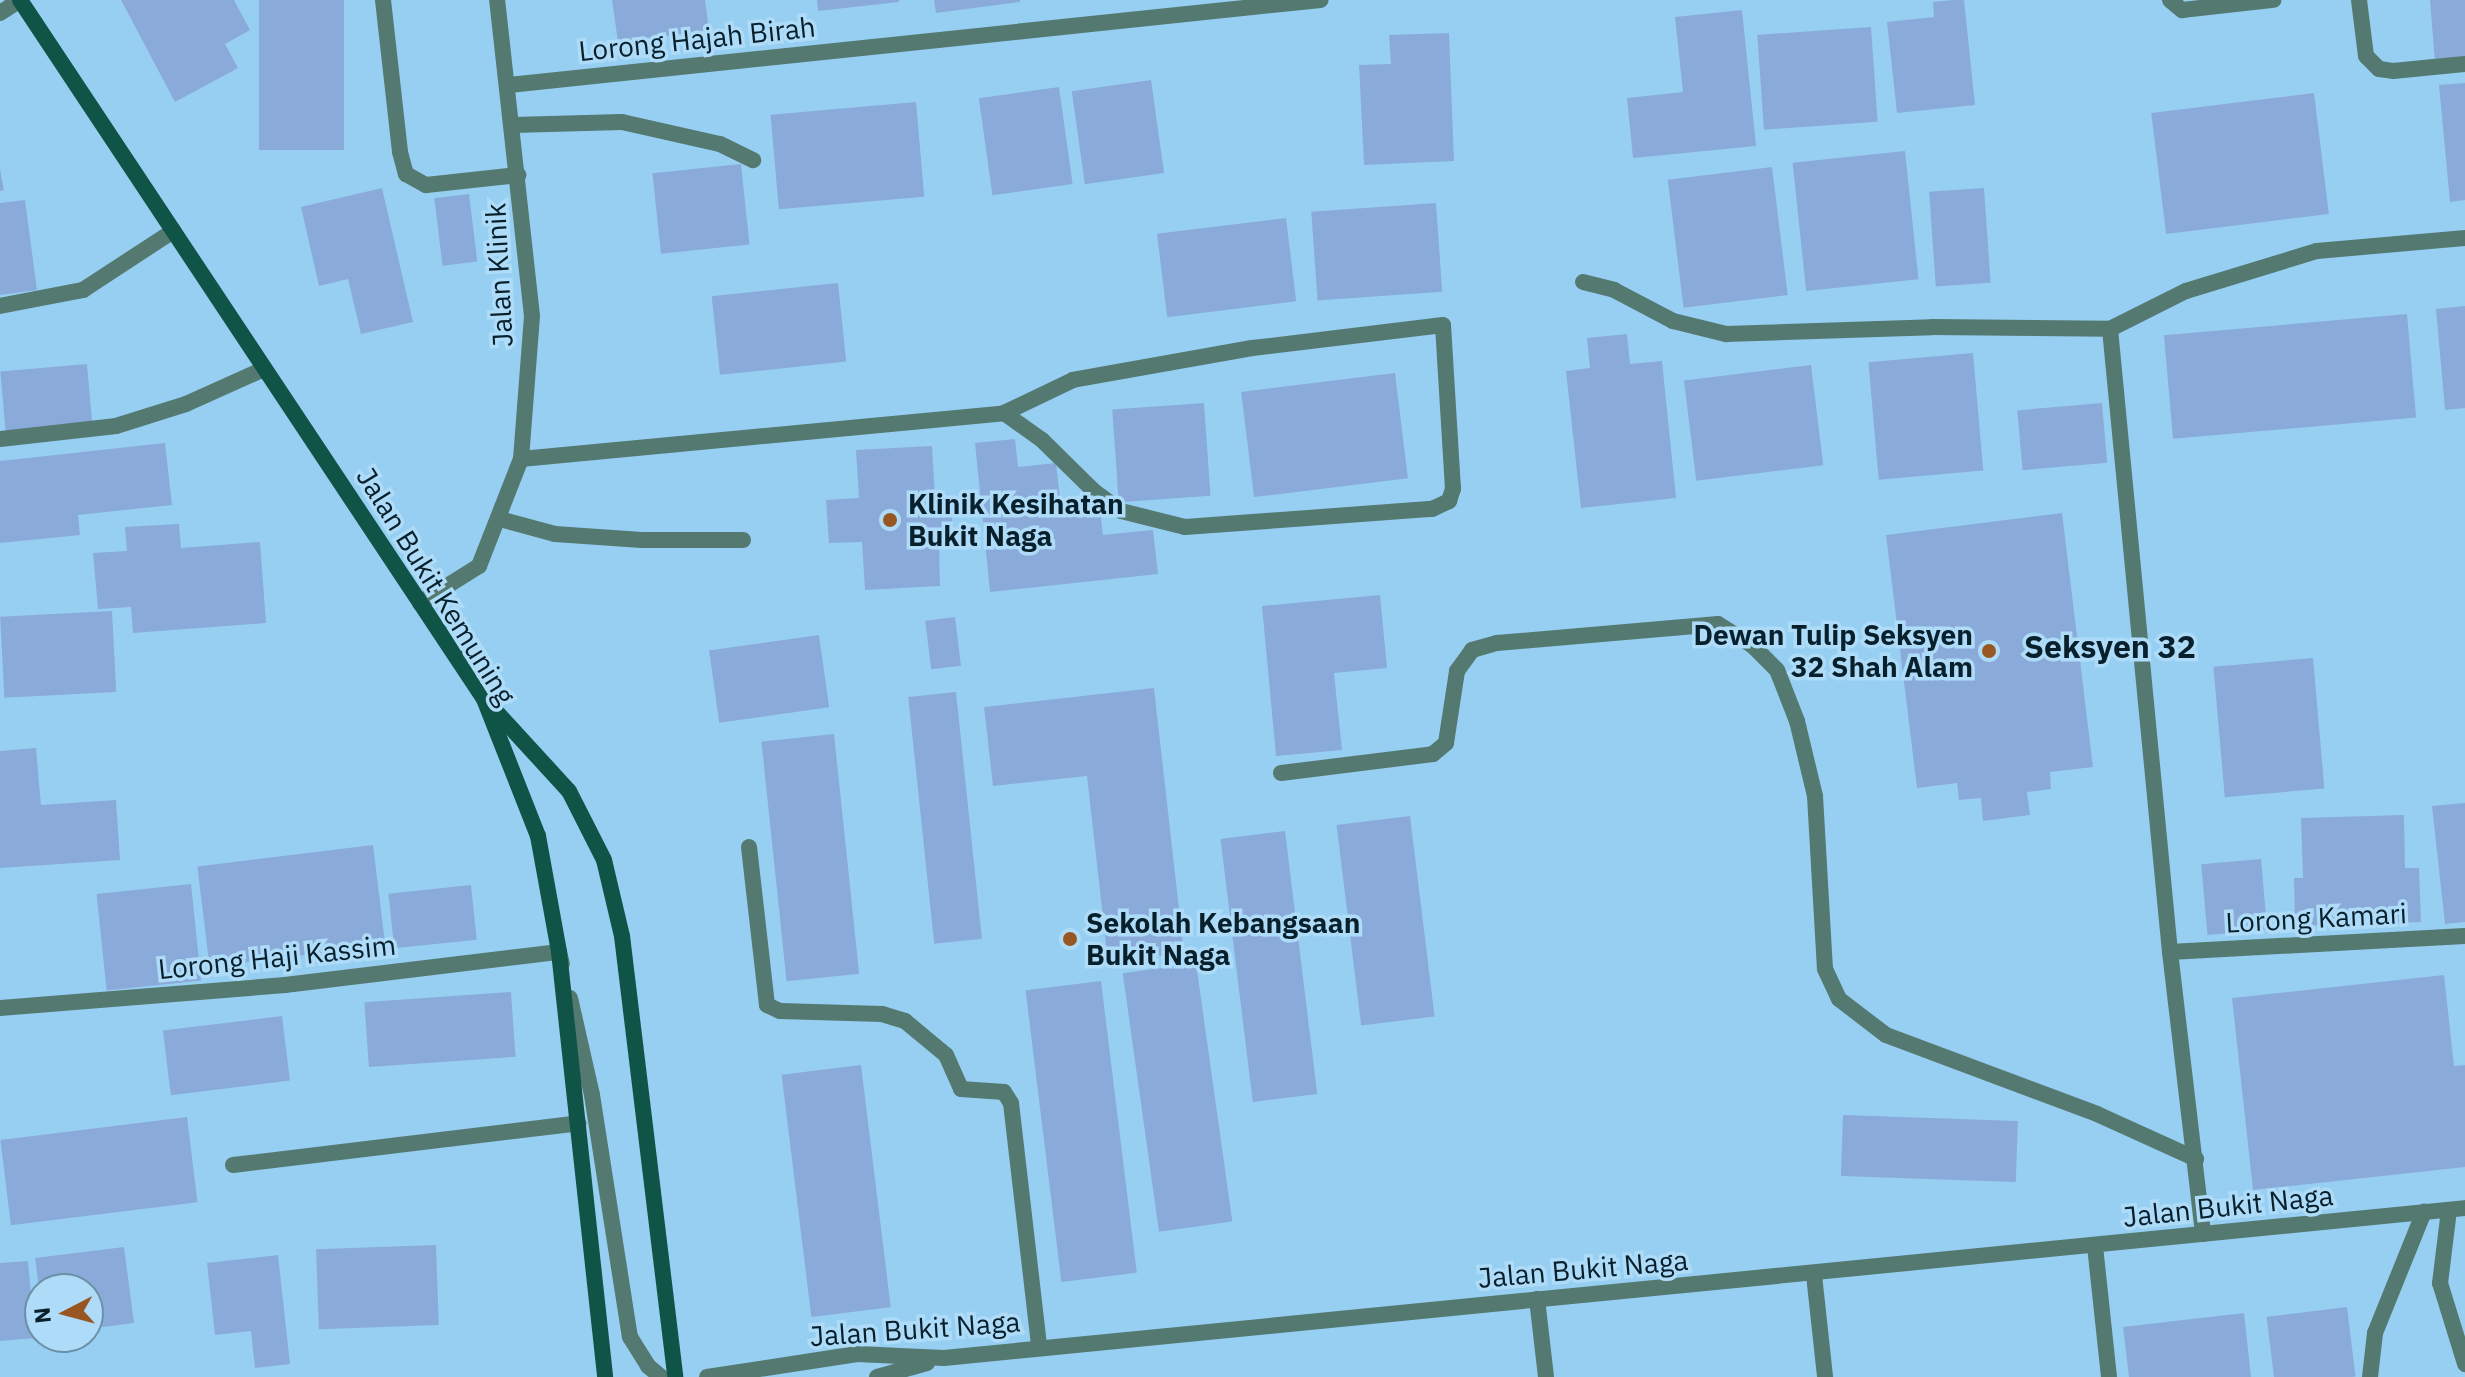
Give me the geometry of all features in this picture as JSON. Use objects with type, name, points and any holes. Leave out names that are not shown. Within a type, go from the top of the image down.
[{"type":"main road","name":"Jalan Bukit Kemuning","points":[[20,0],[484,699],[538,836],[559,952],[605,1377]]},
{"type":"main road","points":[[484,699],[569,791],[604,860],[622,936],[675,1377]]},
{"type":"street","points":[[0,13],[20,0]]},
{"type":"street","points":[[383,0],[400,152],[406,174],[426,185],[518,175]]},
{"type":"street","name":"Jalan Klinik","points":[[420,603],[479,566],[521,459],[532,316],[509,85],[497,0]]},
{"type":"street","name":"Lorong Hajah Birah","points":[[509,85],[1321,0]]},
{"type":"street","points":[[2170,0],[2182,10],[2273,0]]},
{"type":"street","points":[[2359,0],[2366,56],[2379,69],[2393,71],[2465,64]]},
{"type":"street","points":[[513,125],[622,122],[720,144],[753,160]]},
{"type":"street","points":[[0,306],[83,290],[173,231]]},
{"type":"street","points":[[1583,282],[1614,290],[1673,321],[1726,334],[1932,327],[2110,329],[2186,291],[2317,251],[2465,238]]},
{"type":"street","points":[[521,459],[1004,413],[1073,380],[1252,348],[1443,325],[1453,489],[1449,501],[1432,509],[1185,527],[1121,511],[1095,492],[1042,440],[1004,413]]},
{"type":"street","points":[[2110,329],[2170,952],[2203,1234]]},
{"type":"street","points":[[0,439],[116,426],[186,404],[264,369]]},
{"type":"street","points":[[500,519],[555,534],[642,540],[743,540]]},
{"type":"street","points":[[1281,773],[1433,754],[1446,743],[1457,671],[1472,650],[1497,643],[1718,624],[1753,646],[1777,670],[1797,721],[1815,796],[1825,969],[1839,999],[1886,1035],[2097,1114],[2196,1159]]},
{"type":"street","points":[[749,847],[767,1005],[780,1011],[882,1014],[905,1021],[946,1055],[961,1089],[1004,1092],[1011,1103],[1039,1346]]},
{"type":"street","name":"Lorong Kamari","points":[[2170,952],[2465,936]]},
{"type":"street","points":[[559,952],[592,1095],[630,1337],[648,1366],[661,1377]]},
{"type":"street","name":"Lorong Haji Kassim","points":[[0,1008],[285,985],[559,952]]},
{"type":"street","points":[[233,1165],[578,1123]]},
{"type":"street","points":[[2457,1209],[2440,1283],[2465,1364]]},
{"type":"street","name":"Jalan Bukit Naga","points":[[707,1377],[857,1354],[944,1358],[1039,1346],[1814,1275],[2457,1209]]},
{"type":"street","points":[[2370,1377],[2375,1333],[2424,1212]]},
{"type":"street","points":[[2095,1246],[2109,1377]]},
{"type":"street","points":[[1814,1275],[1825,1377]]},
{"type":"street","points":[[1537,1299],[1546,1377]]},
{"type":"street","points":[[877,1377],[944,1358]]},
{"type":"building","points":[[121,0],[234,0],[250,30],[225,44],[238,68],[175,102]]},
{"type":"building","points":[[259,0],[344,0],[344,150],[259,150]]},
{"type":"building","points":[[612,0],[705,0],[709,30],[618,42]]},
{"type":"building","points":[[817,0],[899,0],[899,2],[818,11]]},
{"type":"building","points":[[934,0],[1020,0],[1020,2],[936,13]]},
{"type":"building","points":[[1964,0],[1975,105],[1897,113],[1887,22],[1934,17],[1933,2]]},
{"type":"building","points":[[2430,0],[2465,0],[2465,59],[2435,62]]},
{"type":"building","points":[[1742,10],[1756,146],[1633,158],[1627,98],[1683,92],[1675,17]]},
{"type":"building","points":[[1871,27],[1878,122],[1764,130],[1757,35]]},
{"type":"building","points":[[1449,33],[1454,161],[1364,165],[1359,65],[1391,64],[1389,35]]},
{"type":"building","points":[[1151,80],[1164,173],[1085,184],[1072,91]]},
{"type":"building","points":[[2465,83],[2465,200],[2450,202],[2439,85]]},
{"type":"building","points":[[1059,87],[1073,184],[992,195],[979,98]]},
{"type":"building","points":[[2314,93],[2329,214],[2166,234],[2151,113]]},
{"type":"building","points":[[916,102],[924,197],[779,209],[771,115]]},
{"type":"building","points":[[1905,151],[1918,279],[1806,291],[1793,163]]},
{"type":"building","points":[[741,164],[749,245],[661,254],[652,173]]},
{"type":"building","points":[[1772,167],[1788,295],[1684,308],[1668,180]]},
{"type":"building","points":[[0,169],[4,190],[0,191]]},
{"type":"building","points":[[382,188],[413,322],[361,334],[348,279],[319,286],[301,207]]},
{"type":"building","points":[[1984,188],[1991,283],[1936,287],[1929,192]]},
{"type":"building","points":[[469,194],[477,261],[443,266],[434,198]]},
{"type":"building","points":[[25,200],[37,290],[0,295],[0,203]]},
{"type":"building","points":[[1436,203],[1442,292],[1318,301],[1311,212]]},
{"type":"building","points":[[1286,218],[1296,301],[1167,317],[1157,234]]},
{"type":"building","points":[[838,283],[846,362],[720,375],[712,296]]},
{"type":"building","points":[[2465,306],[2465,408],[2445,410],[2436,309]]},
{"type":"building","points":[[2407,314],[2416,418],[2173,439],[2164,335]]},
{"type":"building","points":[[1627,334],[1630,364],[1662,361],[1676,498],[1581,508],[1566,371],[1590,368],[1587,338]]},
{"type":"building","points":[[1973,353],[1983,471],[1879,480],[1868,362]]},
{"type":"building","points":[[87,364],[92,426],[6,433],[0,372]]},
{"type":"building","points":[[1811,365],[1823,465],[1696,481],[1684,381]]},
{"type":"building","points":[[1395,373],[1408,478],[1254,497],[1241,392]]},
{"type":"building","points":[[1204,403],[1210,496],[1119,502],[1112,409]]},
{"type":"building","points":[[2102,403],[2107,463],[2023,470],[2017,410]]},
{"type":"building","points":[[1015,439],[1018,467],[1056,463],[1062,516],[1100,511],[1103,535],[1153,530],[1158,574],[990,592],[975,443]]},
{"type":"building","points":[[165,443],[172,505],[78,515],[80,535],[0,543],[0,461]]},
{"type":"building","name":"Klinik Kesihatan Bukit Naga","points":[[932,446],[935,497],[951,496],[953,539],[939,540],[940,586],[865,590],[862,542],[829,543],[826,500],[859,498],[856,450]]},
{"type":"building","name":"Dewan Tulip Seksyen 32 Shah Alam","points":[[2062,513],[2093,767],[2050,772],[2051,789],[2027,792],[2030,815],[1983,821],[1981,798],[1959,800],[1957,783],[1917,788],[1886,535]]},
{"type":"building","points":[[179,524],[181,548],[260,542],[266,623],[133,633],[131,607],[98,609],[93,553],[127,551],[125,527]]},
{"type":"building","points":[[1380,595],[1387,668],[1334,673],[1342,750],[1276,756],[1262,606]]},
{"type":"building","points":[[112,611],[116,692],[4,698],[0,617]]},
{"type":"building","points":[[955,617],[961,666],[931,669],[925,621]]},
{"type":"building","points":[[819,635],[829,707],[719,723],[709,650]]},
{"type":"building","points":[[2313,658],[2324,789],[2225,797],[2213,667]]},
{"type":"building","points":[[1154,688],[1184,953],[1108,962],[1087,776],[993,786],[984,707]]},
{"type":"building","points":[[956,692],[982,939],[934,944],[908,697]]},
{"type":"building","points":[[834,734],[859,974],[787,981],[761,742]]},
{"type":"building","points":[[36,748],[41,805],[116,800],[120,860],[0,868],[0,751]]},
{"type":"building","points":[[2465,803],[2465,922],[2445,924],[2432,806]]},
{"type":"building","points":[[2404,815],[2405,868],[2419,868],[2421,922],[2295,926],[2294,878],[2303,878],[2301,818]]},
{"type":"building","points":[[1410,816],[1435,1016],[1361,1026],[1337,825]]},
{"type":"building","points":[[1285,831],[1317,1094],[1253,1102],[1220,839]]},
{"type":"building","points":[[373,845],[385,945],[210,967],[197,867]]},
{"type":"building","points":[[2261,859],[2267,930],[2207,935],[2201,864]]},
{"type":"building","points":[[191,884],[201,980],[107,990],[97,894]]},
{"type":"building","points":[[471,885],[477,940],[394,948],[388,894]]},
{"type":"building","points":[[1196,963],[1232,1221],[1159,1232],[1123,973]]},
{"type":"building","points":[[2444,975],[2454,1066],[2465,1065],[2465,1167],[2253,1190],[2232,998]]},
{"type":"building","points":[[1101,981],[1137,1273],[1061,1282],[1026,990]]},
{"type":"building","points":[[511,992],[516,1057],[369,1067],[364,1002]]},
{"type":"building","points":[[282,1016],[290,1081],[171,1095],[163,1031]]},
{"type":"building","points":[[861,1065],[891,1307],[811,1317],[782,1075]]},
{"type":"building","points":[[1843,1115],[2018,1121],[2016,1182],[1841,1176]]},
{"type":"building","points":[[187,1117],[197,1202],[11,1225],[0,1140]]},
{"type":"building","points":[[436,1245],[439,1325],[319,1329],[316,1249]]},
{"type":"building","points":[[124,1247],[134,1323],[104,1327],[104,1273],[37,1273],[35,1258]]},
{"type":"building","points":[[278,1255],[290,1364],[255,1368],[251,1331],[215,1335],[207,1263]]},
{"type":"building","points":[[28,1261],[29,1273],[24,1273],[24,1339],[0,1341],[0,1263]]},
{"type":"building","points":[[2347,1307],[2356,1376],[2274,1377],[2267,1317]]},
{"type":"building","points":[[2244,1313],[2251,1377],[2129,1377],[2123,1327]]},
{"type":"place","name":"Klinik Kesihatan Bukit Naga","points":[[890,520]]},
{"type":"place","name":"Dewan Tulip Seksyen 32 Shah Alam","points":[[1989,651]]},
{"type":"place","name":"Sekolah Kebangsaan Bukit Naga","points":[[1070,939]]},
{"type":"district","name":"Seksyen 32","points":[[2110,646]]}]
